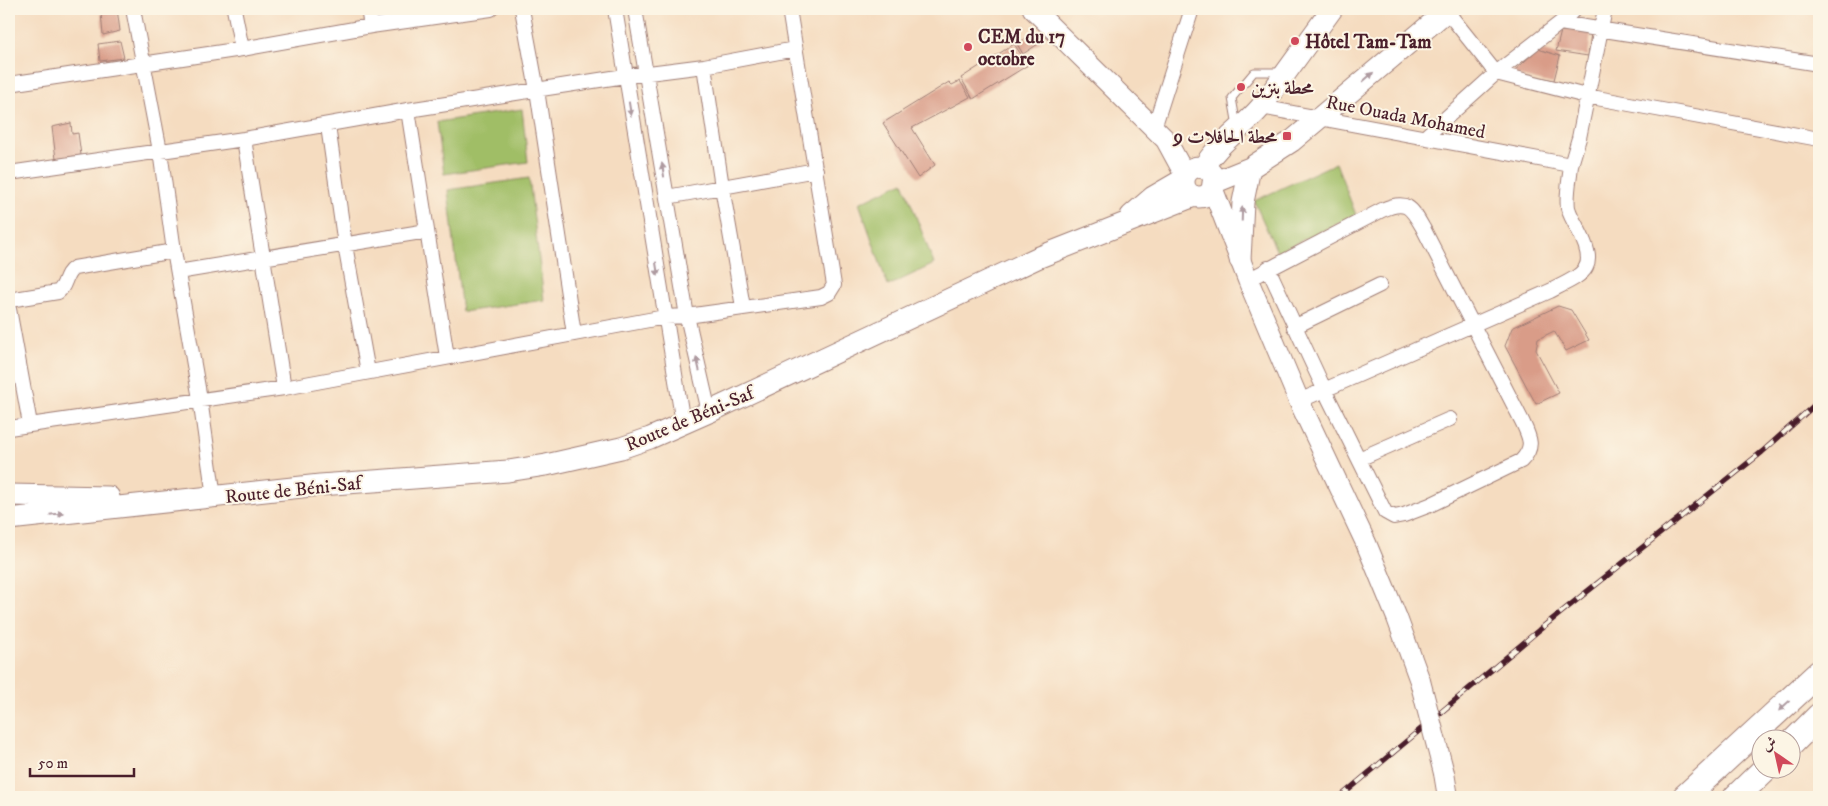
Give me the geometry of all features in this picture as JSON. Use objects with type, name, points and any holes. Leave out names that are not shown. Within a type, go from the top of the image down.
[{"type":"highway","points":[[1685,797],[1819,673]]},
{"type":"highway","points":[[1800,735],[1819,716]]},
{"type":"highway","points":[[1736,797],[1756,778]]},
{"type":"main road","points":[[1033,9],[1160,134],[1199,182],[1225,222],[1299,401],[1366,542],[1398,618],[1420,680],[1444,773],[1448,797]]},
{"type":"main road","points":[[1199,182],[1216,149],[1248,122],[1332,9]]},
{"type":"main road","name":"Route de Béni-Saf","points":[[9,519],[320,485],[498,472],[621,448],[650,438],[710,412],[1028,262],[1121,225],[1153,197],[1250,168],[1292,141],[1320,119],[1447,9]]},
{"type":"main road","points":[[1244,270],[1243,202],[1250,168]]},
{"type":"main road","name":"Route de Béni-Saf","points":[[9,495],[204,498]]},
{"type":"street","points":[[133,9],[160,151],[174,252],[200,399],[204,498]]},
{"type":"street","points":[[234,9],[242,49]]},
{"type":"street","points":[[368,9],[371,26]]},
{"type":"street","points":[[9,84],[242,49],[371,26],[491,9]]},
{"type":"street","points":[[522,9],[537,90],[574,334]]},
{"type":"street","points":[[615,9],[683,423]]},
{"type":"street","points":[[635,9],[687,316],[710,412]]},
{"type":"street","points":[[9,428],[284,388],[665,317],[687,316],[821,297],[829,293],[834,285],[789,9]]},
{"type":"street","points":[[1160,134],[1192,9]]},
{"type":"street","points":[[1447,9],[1496,72],[1586,96],[1819,139]]},
{"type":"street","points":[[1425,137],[1496,72],[1576,9]]},
{"type":"street","points":[[1299,401],[1550,290],[1573,279],[1585,270],[1590,256],[1568,206],[1571,165],[1579,138],[1605,9]]},
{"type":"street","points":[[1560,23],[1819,64]]},
{"type":"street","points":[[9,173],[244,140],[408,110],[625,76],[704,66],[796,49]]},
{"type":"street","points":[[704,66],[722,187],[743,307]]},
{"type":"street","name":"Rue Ouada Mohamed","points":[[1260,107],[1571,165]]},
{"type":"street","points":[[408,110],[447,357]]},
{"type":"street","points":[[328,126],[345,244],[368,372]]},
{"type":"street","points":[[244,140],[284,388]]},
{"type":"street","points":[[667,196],[816,170]]},
{"type":"street","points":[[1244,270],[1268,268],[1395,204],[1405,205],[1414,212],[1528,434],[1531,447],[1528,454],[1521,461],[1430,505],[1394,517],[1385,512],[1294,327],[1268,268]]},
{"type":"street","points":[[178,272],[427,231]]},
{"type":"street","points":[[9,300],[58,292],[64,285],[68,272],[74,268],[174,252]]},
{"type":"street","points":[[1294,327],[1380,285]]},
{"type":"street","points":[[9,309],[30,424]]},
{"type":"street","points":[[1359,459],[1450,419]]},
{"type":"lane","points":[[1237,130],[1232,98],[1254,72],[1286,72]]},
{"type":"green space","points":[[522,109],[528,162],[444,174],[437,122]]},
{"type":"green space","points":[[1336,163],[1356,215],[1277,252],[1254,201]]},
{"type":"green space","points":[[529,178],[544,300],[462,312],[448,190]]},
{"type":"green space","points":[[903,182],[934,264],[888,286],[859,203]]},
{"type":"building","points":[[117,9],[120,31],[103,35],[101,13]]},
{"type":"building","points":[[1568,28],[1591,33],[1588,56],[1556,51],[1561,31]]},
{"type":"building","points":[[1034,33],[1041,42],[1023,54],[1017,44]]},
{"type":"building","points":[[120,41],[124,58],[100,61],[98,44]]},
{"type":"building","points":[[1014,44],[1028,65],[973,99],[961,78]]},
{"type":"building","points":[[1538,49],[1560,56],[1553,84],[1511,74]]},
{"type":"building","points":[[960,81],[970,97],[912,128],[935,165],[918,178],[883,123],[949,82],[952,85]]},
{"type":"building","points":[[71,123],[72,134],[78,133],[81,155],[56,159],[52,127]]},
{"type":"building","points":[[1558,306],[1571,310],[1589,340],[1566,351],[1554,331],[1538,339],[1536,350],[1559,393],[1536,404],[1505,346],[1512,328]]},
{"type":"railway","points":[[1340,797],[1539,630],[1762,452],[1819,401]]},
{"type":"place","name":"Hôtel Tam-Tam","points":[[1295,41]]},
{"type":"place","name":"CEM du 17 octobre","points":[[968,47]]},
{"type":"place","name":"محطة بنزين","points":[[1241,87]]},
{"type":"place","name":"محطة الحافلات 9","points":[[1287,136]]}]
